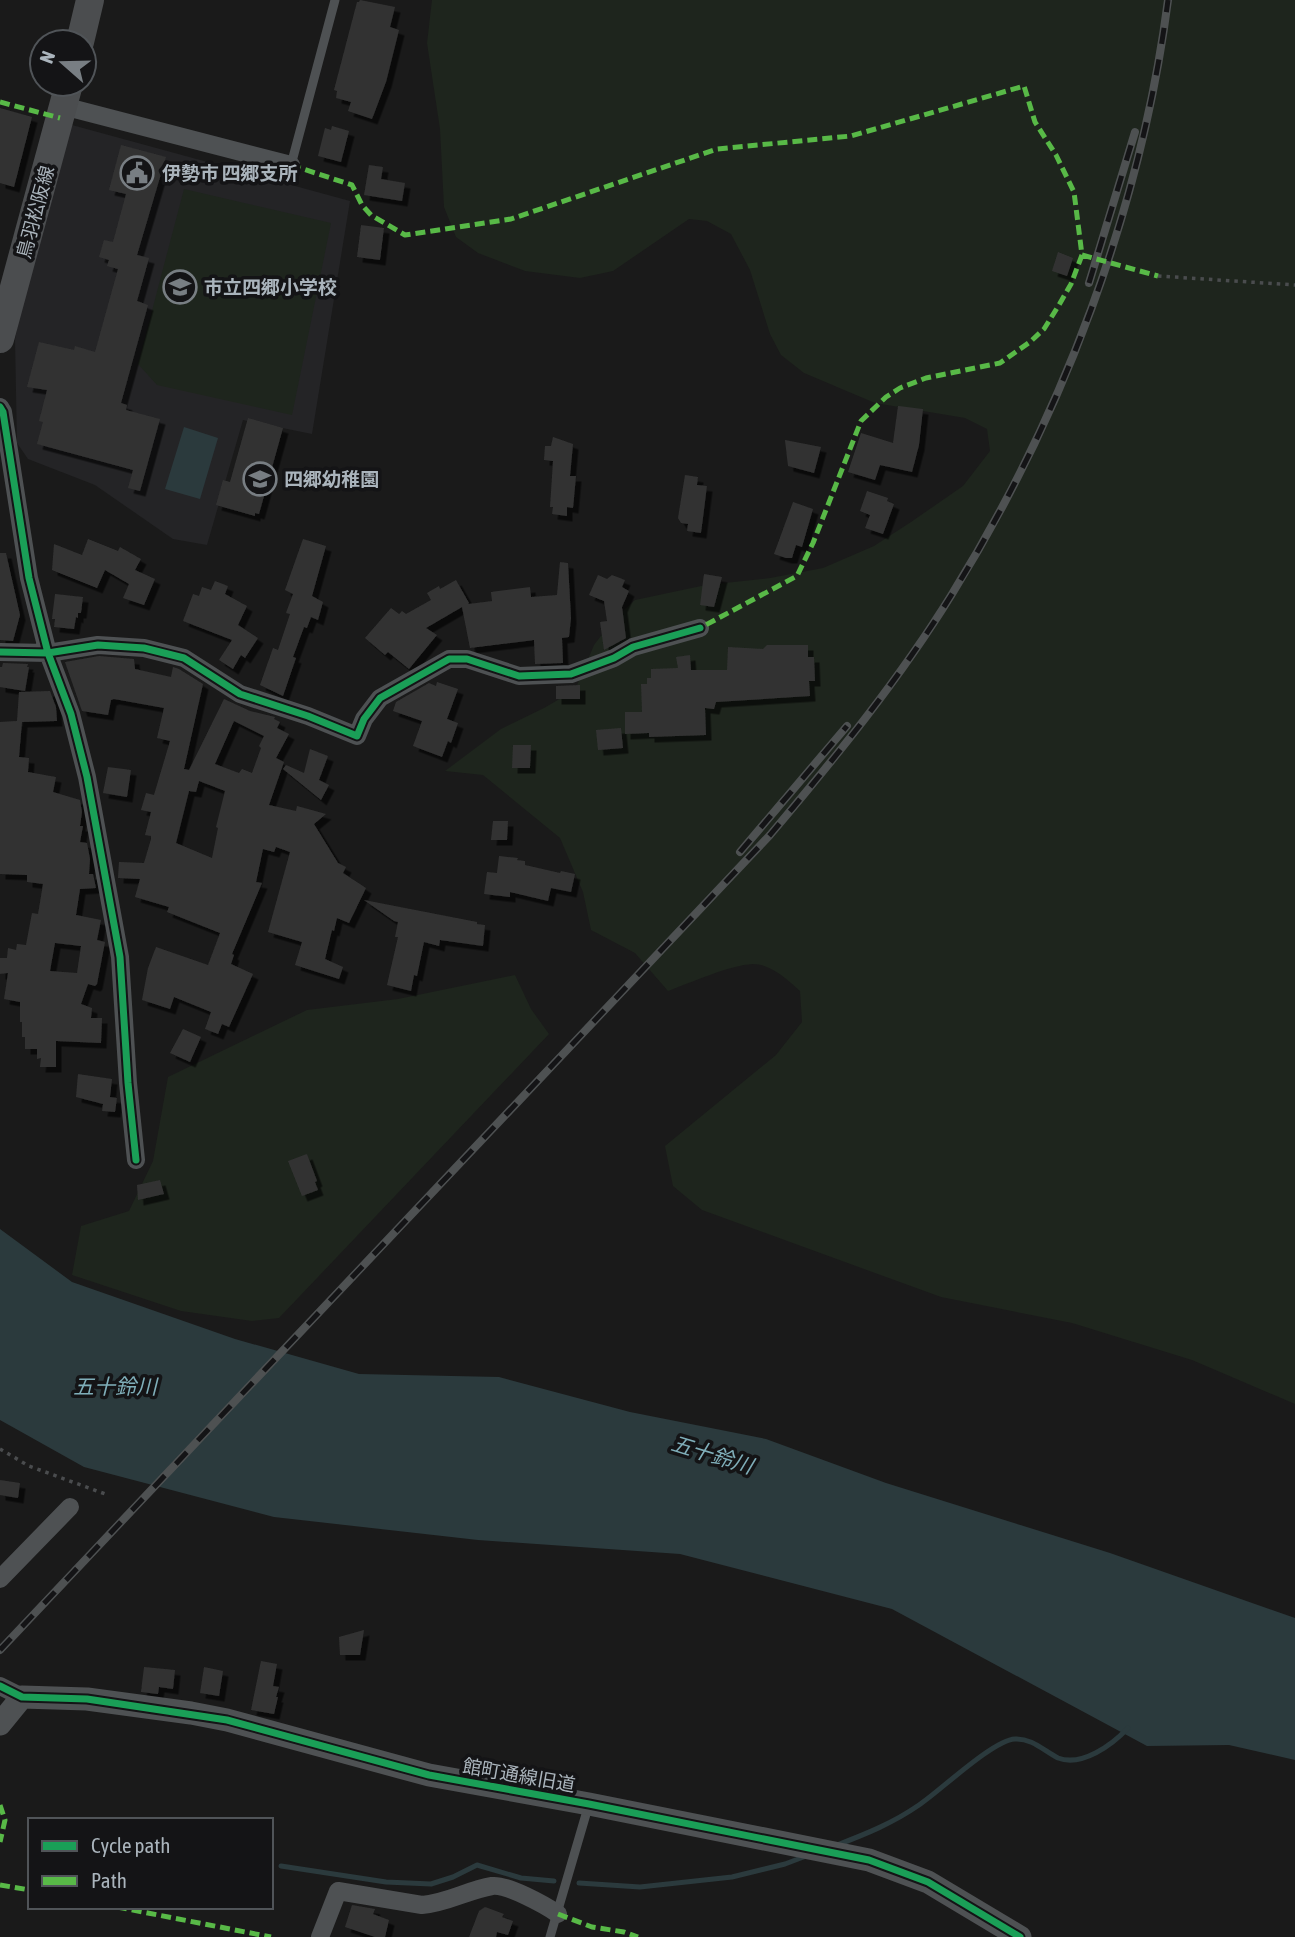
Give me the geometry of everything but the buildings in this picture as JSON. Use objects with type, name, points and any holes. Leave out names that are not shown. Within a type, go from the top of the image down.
[{"type":"main road","points":[[83,28],[90,0]]},
{"type":"main road","name":"鳥羽松阪線","points":[[0,339],[65,98]]},
{"type":"street","points":[[76,98],[291,165]]},
{"type":"street","points":[[0,407],[3,412],[29,578],[48,653],[71,714],[87,777],[120,957],[136,1160]]},
{"type":"street","points":[[0,652],[48,653],[98,645],[144,648],[184,658],[240,694],[309,716],[357,736],[364,719],[380,698],[449,659],[467,659],[519,676],[570,674],[614,658],[633,647],[700,628]]},
{"type":"street","points":[[0,1579],[70,1507]]},
{"type":"street","name":"館町通線旧道","points":[[0,1686],[22,1697],[87,1699],[203,1716],[418,1772],[589,1804],[888,1866],[937,1886],[1020,1937]]},
{"type":"street","points":[[0,1724],[22,1697]]},
{"type":"street","points":[[320,1937],[338,1891],[422,1905],[435,1904],[494,1886],[543,1904],[558,1914]]},
{"type":"lane","points":[[291,165],[335,0]]},
{"type":"lane","points":[[550,1937],[589,1804]]},
{"type":"path","points":[[1158,276],[1295,285]]},
{"type":"path","points":[[0,1449],[29,1466],[108,1495]]},
{"type":"shaded area","points":[[432,0],[1295,0],[1295,1404],[1192,1360],[1072,1323],[941,1297],[702,1210],[673,1186],[665,1146],[776,1055],[802,1022],[800,991],[773,970],[753,964],[722,971],[668,991],[635,953],[591,930],[583,892],[560,838],[483,775],[445,771],[501,729],[575,690],[594,645],[613,620],[635,600],[706,585],[770,578],[823,568],[874,546],[963,486],[990,451],[987,429],[965,418],[875,403],[804,373],[781,355],[770,334],[750,270],[731,234],[707,221],[689,219],[613,271],[580,278],[525,271],[478,253],[456,237],[444,207],[440,129],[427,43]]},
{"type":"shaded area","name":"市立四郷小学校","points":[[72,125],[350,201],[312,434],[243,420],[207,545],[173,539],[95,485],[28,459],[17,443],[15,340],[33,233]]},
{"type":"shaded area","points":[[184,189],[331,223],[292,415],[157,385],[138,364]]},
{"type":"shaded area","points":[[515,975],[531,1009],[549,1034],[279,1318],[252,1321],[181,1311],[72,1275],[81,1226],[129,1211],[153,1161],[168,1077],[307,1010],[398,999]]},
{"type":"water","points":[[184,427],[218,438],[200,499],[165,489]]},
{"type":"water","name":"五十鈴川","points":[[0,1229],[72,1282],[235,1339],[359,1374],[499,1377],[630,1412],[766,1439],[886,1483],[1110,1553],[1295,1618],[1295,1760],[1229,1745],[1147,1746],[892,1609],[680,1554],[478,1540],[274,1517],[84,1467],[0,1420]]},
{"type":"waterway","points":[[837,1845],[879,1828],[909,1811],[980,1757],[1005,1742],[1021,1739],[1058,1758],[1077,1760],[1096,1753],[1128,1728]]},
{"type":"waterway","points":[[579,1883],[640,1887],[732,1877],[806,1856]]},
{"type":"waterway","points":[[281,1866],[386,1882],[431,1884],[477,1865],[521,1878],[554,1881]]},
{"type":"railway","points":[[0,1650],[770,835],[842,748],[932,626],[992,526],[1029,455],[1092,308],[1117,233],[1138,156],[1156,78],[1168,0]]},
{"type":"railway","points":[[1089,283],[1135,132]]},
{"type":"railway","points":[[740,852],[847,726]]},
{"type":"marked path","points":[[291,165],[352,185],[362,205],[371,215],[405,235],[511,219],[717,149],[851,136],[1024,86],[1035,122],[1056,155],[1074,192],[1082,255],[1071,284],[1059,305],[1044,329],[1000,363],[926,378],[900,388],[886,397],[861,421],[813,543],[797,576],[700,628]]},
{"type":"marked path","points":[[0,102],[60,118]]},
{"type":"marked path","points":[[1082,255],[1158,276]]},
{"type":"marked path","points":[[0,1805],[5,1820],[0,1842]]},
{"type":"marked path","points":[[0,1885],[28,1890]]},
{"type":"marked path","points":[[127,1909],[271,1937]]},
{"type":"marked path","points":[[558,1914],[592,1927],[638,1937]]},
{"type":"cycle path","points":[[0,407],[3,412],[29,578],[48,653],[71,714],[87,777],[120,957],[136,1160]]},
{"type":"cycle path","points":[[0,652],[48,653],[98,645],[144,648],[184,658],[240,694],[308,716],[357,736],[364,719],[380,698],[449,659],[467,659],[519,676],[571,674],[614,658],[633,647],[700,628]]},
{"type":"cycle path","points":[[0,1686],[22,1697],[87,1699],[227,1720],[429,1775],[869,1860],[928,1882],[1020,1937]]},
{"type":"place","name":"伊勢市 四郷支所","points":[[137,173]]},
{"type":"place","name":"市立四郷小学校","points":[[180,287]]},
{"type":"place","name":"四郷幼稚園","points":[[260,479]]}]
